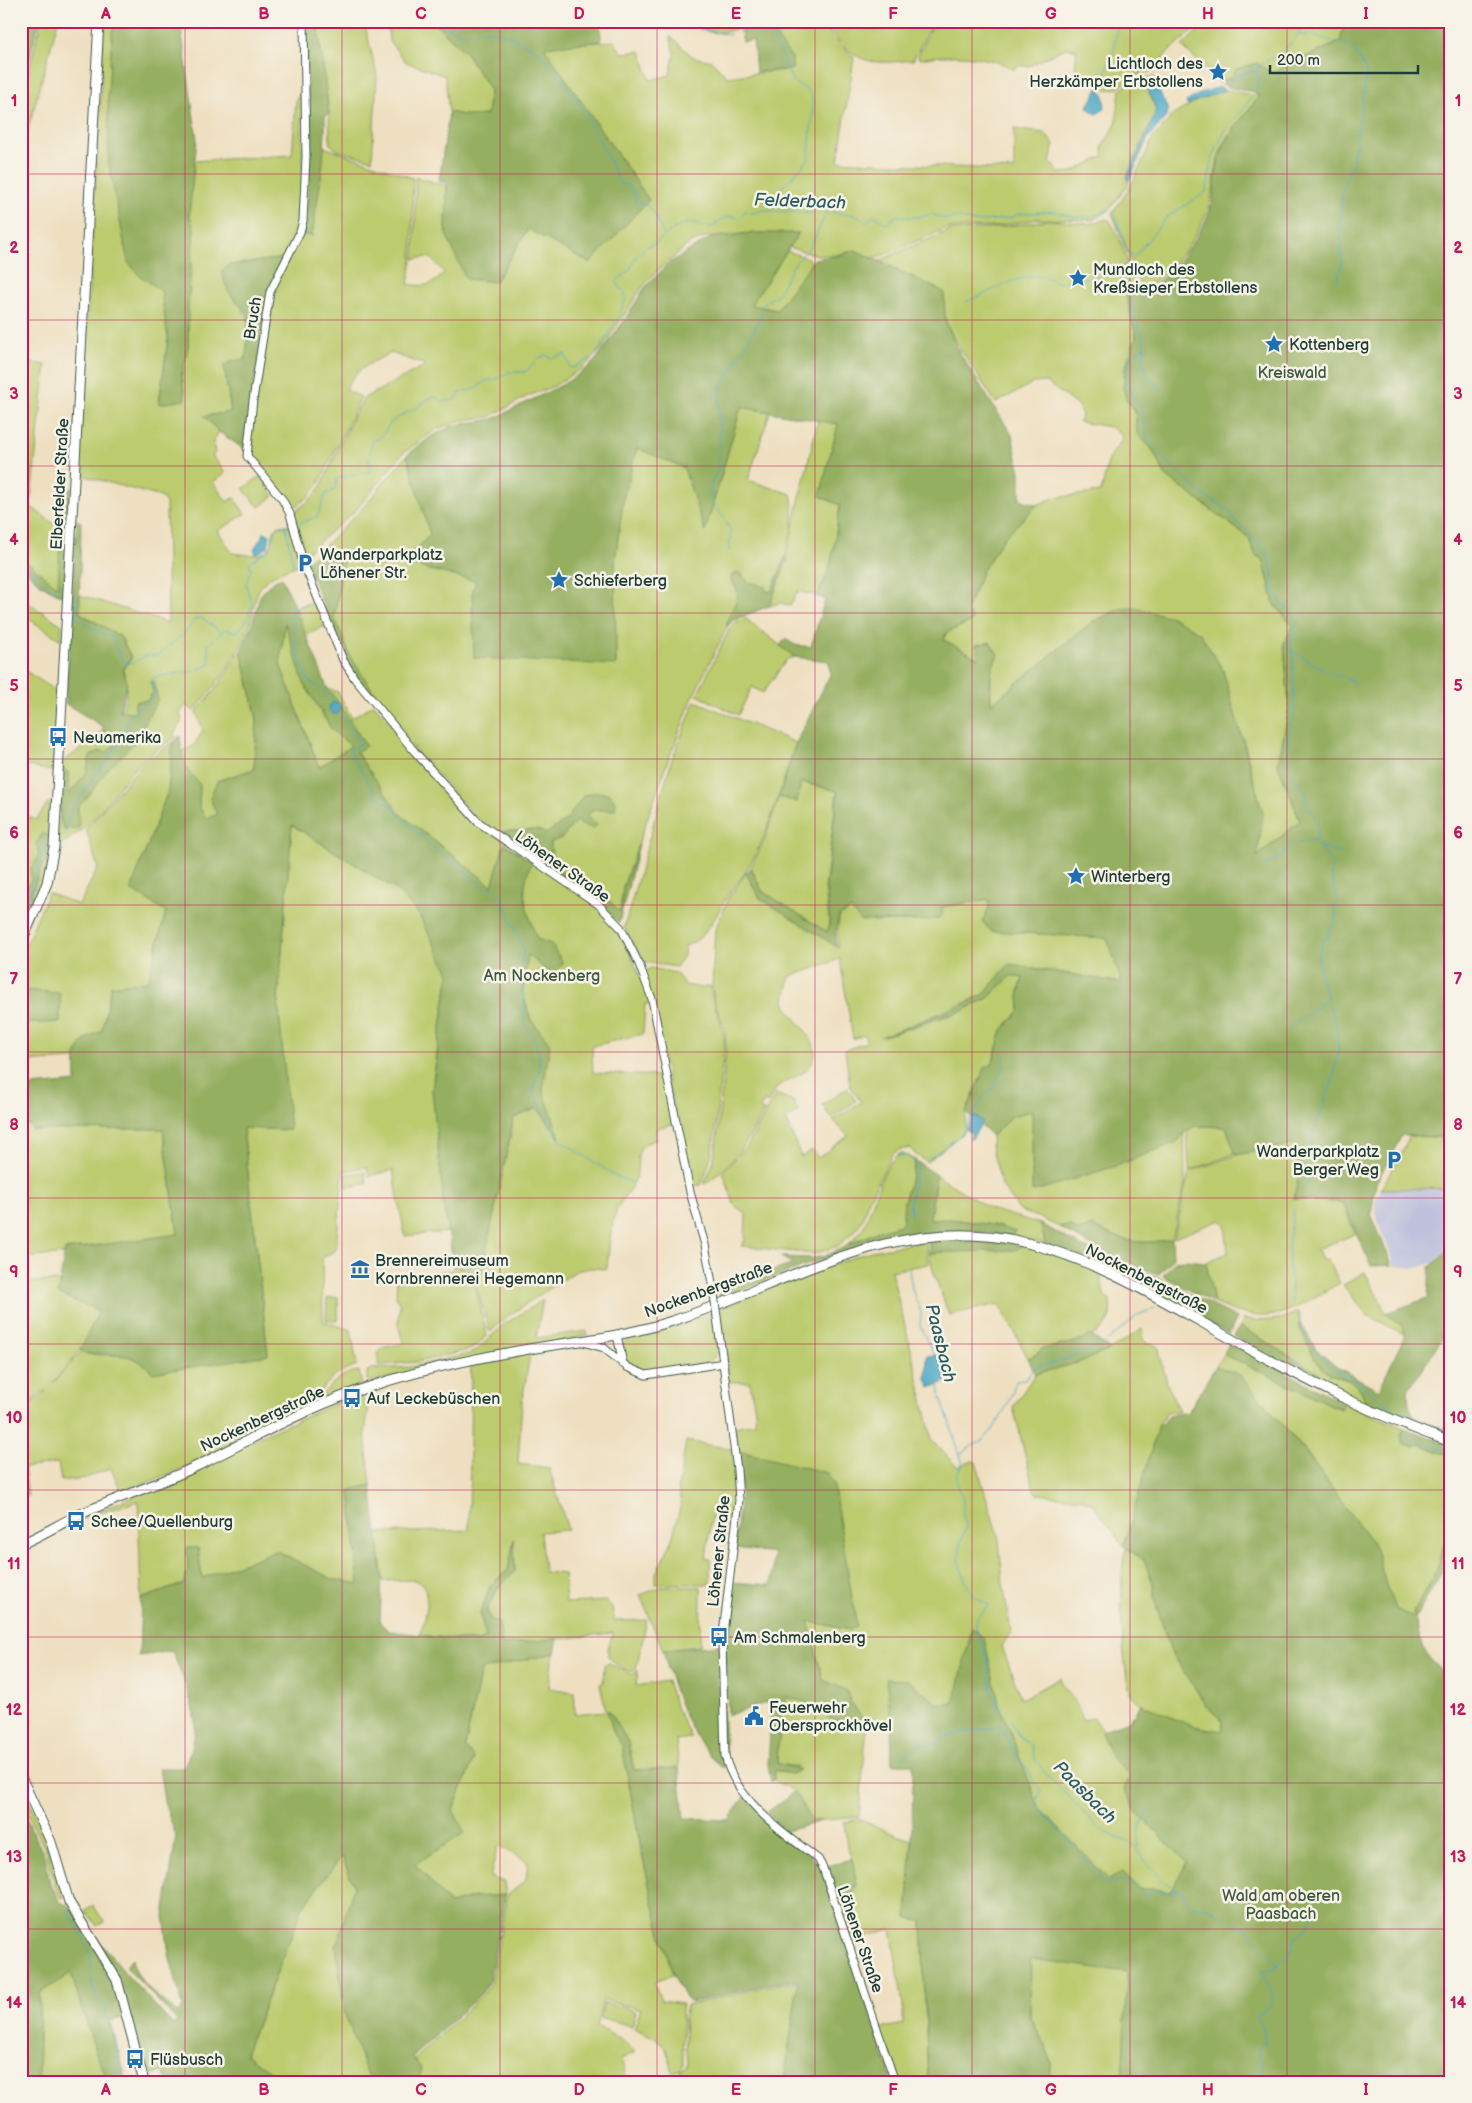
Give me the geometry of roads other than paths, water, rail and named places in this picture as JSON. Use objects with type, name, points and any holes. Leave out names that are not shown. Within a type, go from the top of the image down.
[{"type":"main road","name":"Elberfelder Straße","points":[[21,943],[47,883],[54,847],[99,21]]},
{"type":"main road","name":"Nockenbergstraße","points":[[21,1544],[83,1513],[158,1484],[283,1422],[366,1388],[460,1362],[613,1336],[676,1320],[851,1252],[897,1241],[932,1236],[973,1234],[1054,1250],[1151,1293],[1306,1380],[1396,1421],[1451,1442]]},
{"type":"main road","points":[[21,1777],[51,1842],[69,1902],[117,1980],[144,2082]]},
{"type":"street","name":"Bruch","points":[[303,562],[293,526],[282,499],[247,456],[247,450],[270,292],[300,232],[303,221],[306,157],[304,21]]},
{"type":"street","name":"Löhener Straße","points":[[303,562],[344,660],[355,679],[415,752],[478,822],[598,904],[621,928],[652,999],[690,1192],[705,1245],[714,1294],[737,1470],[739,1500],[722,1642],[725,1756],[729,1771],[738,1785],[764,1815],[818,1859],[823,1868],[895,2082]]},
{"type":"street","points":[[613,1336],[623,1364]]},
{"type":"street","points":[[612,1353],[613,1336]]},
{"type":"street","points":[[580,1341],[599,1346],[612,1353],[623,1364],[636,1372],[646,1375],[724,1363]]},
{"type":"water","points":[[1149,79],[1154,80],[1168,110],[1167,116],[1148,138],[1129,181],[1127,177],[1155,113],[1153,102],[1145,83]]},
{"type":"water","points":[[1099,87],[1104,96],[1105,109],[1096,114],[1087,108]]},
{"type":"water","points":[[1220,87],[1225,90],[1187,105],[1186,102],[1201,93]]},
{"type":"water","points":[[265,532],[270,535],[268,547],[256,554],[254,549]]},
{"type":"water","points":[[333,702],[337,702],[341,708],[337,714],[333,714],[329,710],[329,706]]},
{"type":"water","points":[[974,1116],[983,1121],[972,1139],[970,1138],[972,1134],[966,1130]]},
{"type":"water","points":[[937,1355],[942,1359],[953,1379],[930,1388],[926,1379],[927,1356]]},
{"type":"waterway","points":[[436,21],[439,25],[467,34],[489,30],[514,38],[540,52],[563,80],[588,118],[621,185],[628,185],[636,196],[634,202],[641,203],[650,208],[664,235]]},
{"type":"waterway","points":[[700,21],[699,29],[730,35]]},
{"type":"waterway","points":[[1099,87],[1113,55],[1118,21]]},
{"type":"waterway","name":"Felderbach","points":[[1255,90],[1259,78],[1256,74],[1259,65],[1273,58],[1292,42],[1297,36],[1302,21]]},
{"type":"waterway","points":[[738,32],[755,32],[774,38],[793,82],[808,90],[812,97],[813,113],[808,160],[781,189],[788,211]]},
{"type":"waterway","points":[[1299,35],[1313,35],[1341,44]]},
{"type":"waterway","points":[[1337,282],[1342,263],[1340,225],[1343,186],[1352,165],[1366,70],[1353,48],[1343,44]]},
{"type":"waterway","points":[[1226,85],[1239,75],[1256,71]]},
{"type":"waterway","name":"Felderbach","points":[[1114,212],[1127,250],[1134,257],[1167,217],[1206,192],[1213,157],[1226,128],[1243,110],[1252,96]]},
{"type":"waterway","name":"Felderbach","points":[[297,524],[317,517],[326,494],[335,490],[337,479],[370,472],[369,459],[372,442],[383,435],[391,422],[414,410],[429,398],[436,397],[442,402],[456,399],[461,392],[475,389],[485,381],[497,379],[509,372],[525,372],[545,355],[552,358],[565,354],[571,369],[595,356],[618,318],[625,300],[625,294],[616,281],[629,271],[636,257],[647,246],[656,243],[672,230],[688,223],[713,227],[721,219],[733,216],[738,219],[745,211],[752,213],[763,210],[819,214],[833,212],[859,216],[866,223],[873,215],[887,224],[897,215],[915,217],[932,214],[945,219],[955,217],[975,222],[1010,218],[1020,214],[1054,211],[1074,217],[1091,217],[1109,209]]},
{"type":"waterway","points":[[729,551],[731,531],[722,515],[715,508],[711,498],[711,484],[718,471],[720,446],[719,391],[758,323],[765,302],[777,295],[795,263],[810,248],[825,216]]},
{"type":"waterway","points":[[1127,262],[1122,268],[1128,284],[1136,322],[1145,341],[1143,348],[1133,354],[1125,372],[1133,398],[1140,406],[1147,439],[1161,457],[1202,494],[1230,511],[1235,521],[1248,532],[1259,547],[1268,553],[1272,574],[1272,588],[1279,601],[1296,617],[1297,622],[1290,641],[1293,656],[1294,712],[1288,738],[1288,764],[1295,778],[1306,791],[1306,803],[1313,814],[1318,829],[1316,842],[1332,863],[1331,877],[1338,902],[1335,906],[1336,917],[1334,924],[1328,931],[1328,939],[1323,941],[1318,957],[1321,977],[1337,1030],[1338,1050],[1334,1076],[1311,1141],[1306,1188]]},
{"type":"waterway","points":[[965,302],[1024,278],[1036,276],[1058,283],[1121,272]]},
{"type":"waterway","points":[[1145,347],[1143,364],[1146,373],[1163,390]]},
{"type":"waterway","name":"Felderbach","points":[[73,596],[77,597],[76,616],[93,629],[113,637],[114,645],[125,664],[132,663],[145,656],[158,655],[186,632],[195,619],[202,618],[221,632],[225,629],[237,632],[247,620],[252,604],[246,584],[251,569],[249,563],[270,548],[277,527],[291,526]]},
{"type":"waterway","points":[[286,527],[293,565]]},
{"type":"waterway","name":"Felderbach","points":[[21,558],[45,585],[63,594]]},
{"type":"waterway","points":[[311,603],[291,610],[294,635],[306,676],[310,682],[322,689],[332,701]]},
{"type":"waterway","points":[[62,837],[66,833],[70,812],[125,734],[131,716],[155,696],[153,678],[190,672],[210,664],[208,645],[221,633]]},
{"type":"waterway","points":[[1292,651],[1327,671]]},
{"type":"waterway","points":[[1331,673],[1342,677]]},
{"type":"waterway","points":[[1346,679],[1351,680],[1354,684]]},
{"type":"waterway","points":[[339,714],[361,744],[349,750],[377,797],[390,804],[440,854],[483,886],[495,890],[500,895],[524,951],[520,969],[525,1006],[524,1023],[535,1039],[539,1055],[539,1072],[532,1091],[560,1140],[617,1177],[634,1183]]},
{"type":"waterway","points":[[1296,844],[1316,839]]},
{"type":"waterway","points":[[21,914],[33,886],[46,842]]},
{"type":"waterway","points":[[1318,847],[1341,854]]},
{"type":"waterway","points":[[1264,865],[1276,860],[1291,848]]},
{"type":"waterway","points":[[1290,1028],[1326,999]]},
{"type":"waterway","name":"Paasbach","points":[[927,1160],[962,1134],[972,1115],[985,1095],[992,1090],[1003,1070],[1004,1056]]},
{"type":"waterway","name":"Paasbach","points":[[897,1156],[907,1156],[918,1165],[910,1199],[911,1217]]},
{"type":"waterway","points":[[1292,1304],[1288,1245],[1294,1210]]},
{"type":"waterway","name":"Paasbach","points":[[909,1269],[912,1289],[921,1313],[920,1326],[934,1355]]},
{"type":"waterway","points":[[961,1454],[990,1433],[1000,1419],[1016,1381],[1025,1380],[1034,1368],[1068,1359],[1103,1345],[1138,1315],[1155,1308]]},
{"type":"waterway","points":[[1297,1316],[1311,1345],[1334,1370],[1357,1381],[1394,1410],[1451,1432]]},
{"type":"waterway","name":"Paasbach","points":[[939,1384],[940,1394]]},
{"type":"waterway","name":"Paasbach","points":[[941,1397],[962,1461],[962,1468],[959,1469],[956,1479],[963,1500],[963,1514],[966,1527],[960,1544],[959,1563],[969,1590],[977,1598],[988,1604],[988,1607],[978,1616],[975,1625],[988,1661],[991,1690],[1003,1713]]},
{"type":"waterway","points":[[1404,1435],[1451,1452]]},
{"type":"waterway","name":"Paasbach","points":[[1010,1721],[1018,1735],[1030,1744],[1036,1761],[1045,1773],[1094,1823],[1106,1833],[1134,1845],[1144,1861],[1164,1881],[1176,1890],[1183,1892],[1193,1907],[1208,1907],[1224,1918]]},
{"type":"waterway","points":[[901,1758],[921,1745],[935,1744],[945,1737],[994,1728],[1000,1725],[1019,1761],[1027,1768],[1034,1783],[1041,1790],[1036,1804],[1105,1883],[1127,1881],[1141,1894],[1147,1896],[1153,1890],[1173,1893],[1176,1890]]},
{"type":"waterway","points":[[1139,1833],[1141,1824],[1149,1810]]},
{"type":"waterway","points":[[1138,1848],[1139,1836]]},
{"type":"waterway","points":[[1276,1966],[1278,1962],[1288,1958],[1293,1949],[1292,1942],[1307,1928],[1319,1903]]},
{"type":"waterway","points":[[67,1910],[84,1939],[91,1958],[92,1984],[96,1997],[106,2008],[105,2015],[112,2024],[117,2045],[119,2072],[123,2082]]},
{"type":"waterway","name":"Paasbach","points":[[1232,1923],[1249,1930],[1272,1959],[1275,1969],[1261,1970],[1273,1994],[1270,2006],[1256,2016],[1262,2029],[1264,2044],[1257,2049],[1262,2068],[1259,2082]]},
{"type":"place","name":"Lichtloch des Herzkämper Erbstollens","points":[[1218,72]]},
{"type":"place","name":"Mundloch des Kreßsieper Erbstollens","points":[[1078,278]]},
{"type":"place","name":"Kottenberg","points":[[1274,344]]},
{"type":"place","name":"Wanderparkplatz Löhener Str.","points":[[305,563]]},
{"type":"place","name":"Schieferberg","points":[[559,580]]},
{"type":"place","name":"Neuamerika","points":[[58,737]]},
{"type":"place","name":"Winterberg","points":[[1076,876]]},
{"type":"place","name":"Wanderparkplatz Berger Weg","points":[[1394,1160]]},
{"type":"place","name":"Brennereimuseum Kornbrennerei Hegemann","points":[[360,1269]]},
{"type":"place","name":"Auf Leckebüschen","points":[[352,1398]]},
{"type":"place","name":"Schee/Quellenburg","points":[[76,1521]]},
{"type":"place","name":"Am Schmalenberg","points":[[719,1637]]},
{"type":"place","name":"Feuerwehr Obersprockhövel","points":[[754,1716]]},
{"type":"place","name":"Flüsbusch","points":[[135,2059]]},
{"type":"park label","name":"Kreiswald","points":[[1292,372]]},
{"type":"park label","name":"Am Nockenberg","points":[[542,975]]},
{"type":"park label","name":"Wald am oberen Paasbach","points":[[1281,1904]]}]
